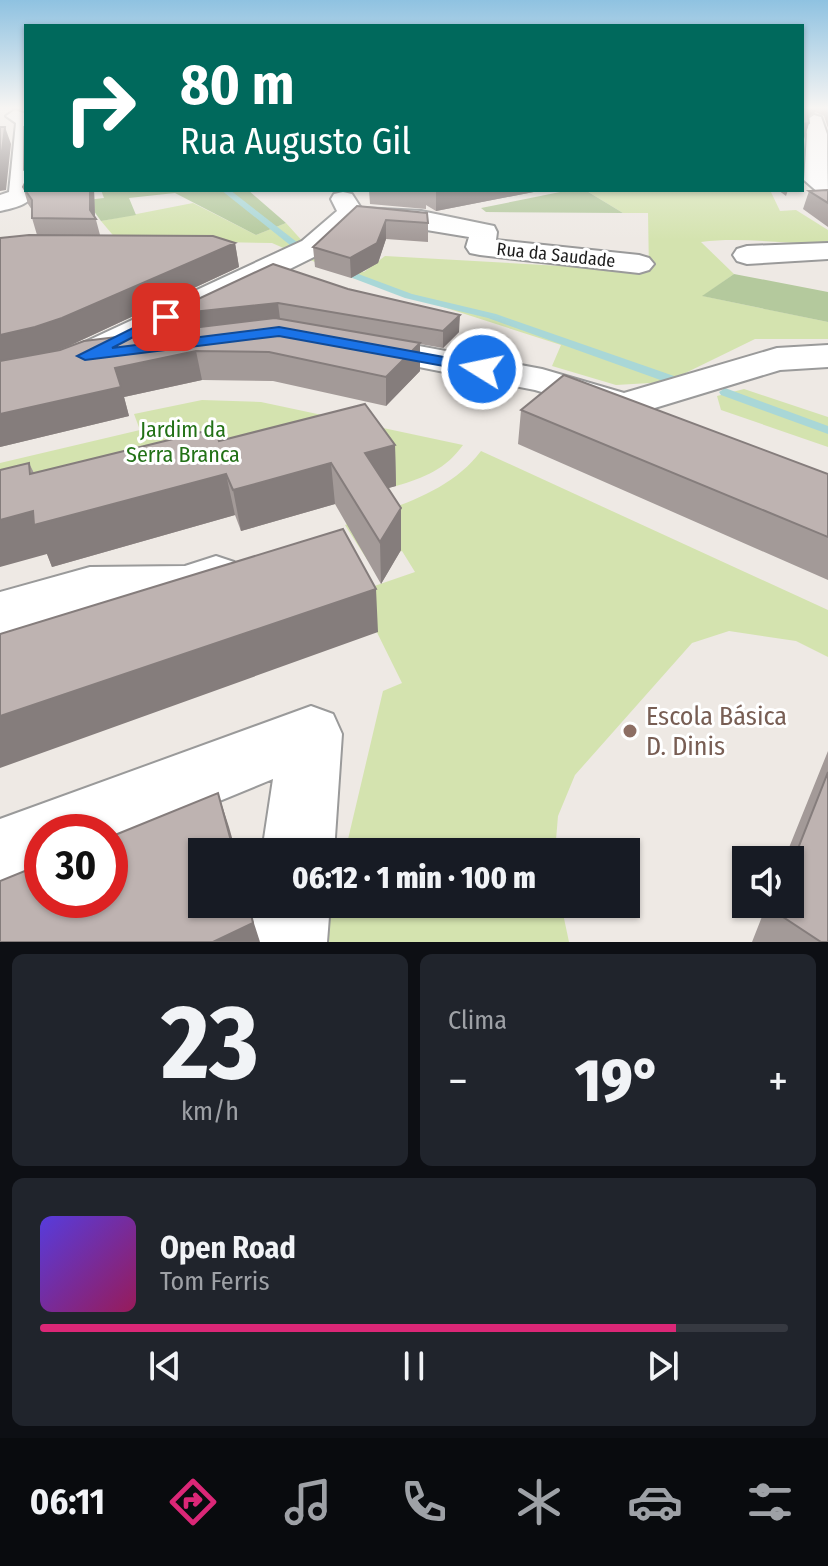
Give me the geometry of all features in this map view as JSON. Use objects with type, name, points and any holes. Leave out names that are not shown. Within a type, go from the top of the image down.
[{"type":"street","points":[[0,204],[21,196],[24,152]]},
{"type":"street","points":[[817,152],[816,180],[828,189]]},
{"type":"street","points":[[0,379],[56,367],[85,356],[292,255],[338,202],[367,192]]},
{"type":"street","name":"Rua da Saudade","points":[[338,202],[484,232],[480,247],[639,264]]},
{"type":"street","points":[[747,255],[828,251]]},
{"type":"street","points":[[234,253],[292,255],[316,280]]},
{"type":"street","points":[[326,340],[542,380],[625,405],[669,423]]},
{"type":"street","points":[[85,356],[190,343]]},
{"type":"street","points":[[625,405],[777,359],[828,356]]},
{"type":"street","points":[[0,613],[90,587],[185,585],[237,568]]},
{"type":"street","points":[[105,814],[311,734],[300,838]]},
{"type":"street","points":[[0,855],[24,846]]},
{"type":"street","points":[[288,942],[291,918]]},
{"type":"green space","points":[[102,192],[250,192],[286,223],[256,235],[175,193],[129,198],[136,215],[101,221],[86,200],[104,198]]},
{"type":"green space","points":[[560,192],[588,192],[623,213],[486,212],[481,208]]},
{"type":"green space","points":[[588,192],[771,192],[780,211],[796,210],[828,230],[828,243],[701,242],[734,274],[703,296],[828,322],[828,339],[755,339],[667,382],[616,385],[552,366],[561,345],[350,277],[301,256],[315,251],[364,272],[385,256],[649,271],[648,213],[623,213]]},
{"type":"green space","points":[[193,203],[256,235],[286,223],[305,244],[288,250],[272,243],[117,240],[101,221]]},
{"type":"green space","points":[[734,274],[828,292],[828,322],[702,296]]},
{"type":"green space","points":[[744,389],[828,417],[828,447],[721,410],[717,396]]},
{"type":"green space","name":"Jardim da Serra Branca","points":[[202,400],[261,402],[463,445],[434,472],[396,486],[367,444],[0,516],[0,463],[140,430],[134,414]]},
{"type":"green space","points":[[481,451],[828,610],[828,657],[796,641],[729,631],[692,643],[575,775],[558,816],[556,838],[348,838],[383,691],[402,683],[357,592],[415,572],[402,551],[368,561],[345,525],[437,489],[468,466]]},
{"type":"green space","points":[[330,918],[564,918],[569,942],[324,942]]},
{"type":"building","points":[[828,190],[828,203],[809,191]]},
{"type":"building","points":[[26,192],[90,192],[90,210],[96,219],[32,218],[32,200]]},
{"type":"building","points":[[357,206],[427,213],[428,223],[386,220],[377,243],[350,258],[313,247]]},
{"type":"building","points":[[29,235],[213,236],[235,243],[62,318],[0,335],[0,238]]},
{"type":"building","points":[[273,264],[348,289],[460,315],[443,331],[278,303],[164,315]]},
{"type":"building","points":[[275,318],[420,343],[386,377],[269,352],[196,351],[115,368],[121,387],[0,414],[0,361],[60,350],[84,341]]},
{"type":"building","points":[[564,375],[828,474],[828,537],[521,410]]},
{"type":"building","name":"Jardim da Serra Branca","points":[[365,404],[395,445],[365,453],[401,508],[380,542],[331,463],[233,490],[226,474],[34,525],[33,511],[0,520],[0,470],[29,463],[30,474],[214,429],[219,441]]},
{"type":"building","points":[[343,529],[376,589],[0,716],[0,634]]},
{"type":"building","points":[[828,772],[828,942],[821,942],[785,918],[804,918],[804,846],[799,846]]},
{"type":"building","points":[[218,793],[230,838],[188,838],[188,918],[252,918],[253,923],[213,942],[0,942],[0,881],[24,871],[24,918],[128,918],[128,830]]},
{"type":"waterway","points":[[228,192],[308,255]]},
{"type":"waterway","points":[[337,269],[409,296],[492,316],[670,379]]},
{"type":"waterway","points":[[725,392],[828,430]]},
{"type":"place","name":"Escola Básica D. Dinis","points":[[630,731]]},
{"type":"route","points":[[166,317],[85,356],[279,332],[482,369]]}]
